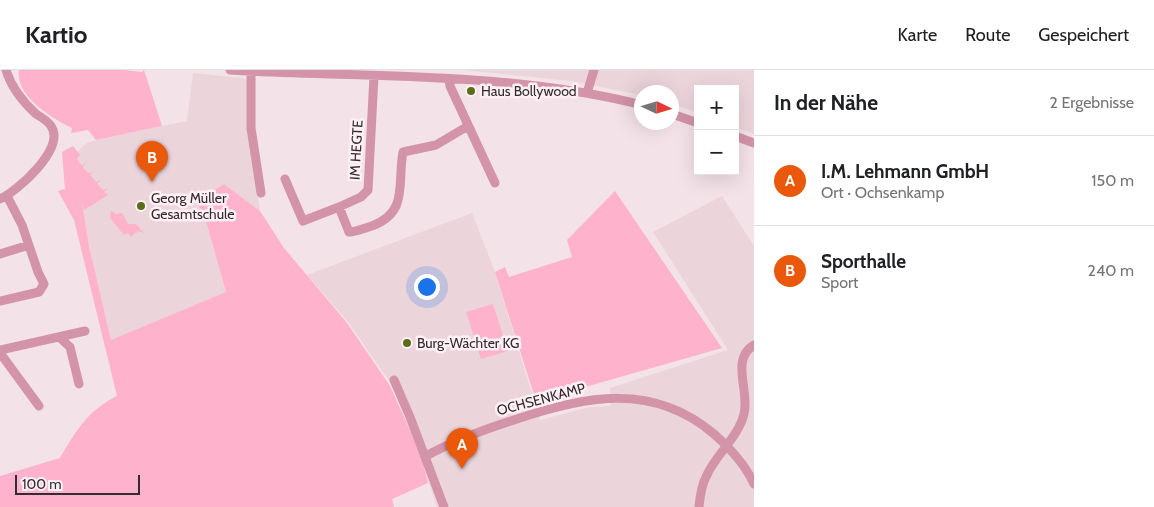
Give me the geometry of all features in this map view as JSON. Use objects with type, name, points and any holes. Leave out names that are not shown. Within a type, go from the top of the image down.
[{"type":"street","points":[[0,301],[39,292],[44,284],[38,272],[30,245],[4,197],[42,164],[54,137],[50,125],[21,98],[11,83],[6,70]]},
{"type":"street","points":[[232,70],[483,81],[586,93],[634,102]]},
{"type":"street","points":[[586,93],[594,70]]},
{"type":"street","points":[[251,71],[251,128],[261,193]]},
{"type":"street","name":"IM HEGTE","points":[[284,179],[303,220],[361,197],[368,190],[374,76]]},
{"type":"street","points":[[449,80],[468,126],[496,184]]},
{"type":"street","points":[[679,116],[694,122]]},
{"type":"street","points":[[339,207],[349,232],[386,220],[392,215],[399,198],[403,152],[436,145],[468,126]]},
{"type":"street","points":[[739,137],[754,143]]},
{"type":"street","points":[[0,254],[30,245]]},
{"type":"street","points":[[39,406],[0,352],[85,331]]},
{"type":"street","points":[[59,337],[70,347],[79,384]]},
{"type":"street","points":[[699,507],[705,477],[744,416],[746,395],[742,362],[747,351],[754,345]]},
{"type":"street","points":[[394,380],[426,456],[444,507]]},
{"type":"street","name":"OCHSENKAMP","points":[[426,456],[448,444],[482,430],[569,403],[610,398],[645,400],[675,410],[699,421],[726,445],[748,472],[754,484]]},
{"type":"shaded area","points":[[19,70],[124,70],[142,72],[144,70],[162,126],[96,140],[88,130],[71,133],[72,128],[36,105],[23,89],[19,80]]},
{"type":"shaded area","points":[[465,70],[754,70],[754,134],[739,128],[739,85],[694,85],[694,112],[679,106],[679,85],[634,85],[634,94],[571,81]]},
{"type":"shaded area","name":"Georg Müller Gesamtschule","points":[[193,73],[243,78],[247,82],[247,124],[260,211],[224,184],[196,202],[204,214],[226,292],[111,341],[89,246],[76,164],[77,152],[87,143],[96,140],[187,121]]},
{"type":"shaded area","points":[[73,146],[80,155],[77,159],[82,166],[86,162],[83,167],[88,173],[93,172],[90,175],[96,182],[101,180],[97,184],[103,190],[108,188],[104,192],[108,195],[84,210],[82,202],[89,246],[111,340],[226,292],[204,214],[196,202],[224,184],[260,211],[284,248],[347,323],[390,386],[420,452],[428,483],[392,499],[394,507],[0,507],[0,476],[60,458],[77,430],[90,415],[117,396],[74,220],[58,191],[65,189],[62,152]]},
{"type":"shaded area","points":[[615,191],[722,348],[536,401],[495,272],[505,267],[509,277],[572,257],[567,240]]},
{"type":"shaded area","points":[[722,196],[754,246],[754,507],[437,507],[411,429],[392,385],[348,322],[307,275],[472,213],[495,272],[540,420],[590,407],[611,406],[610,388],[728,350],[653,232]]},
{"type":"shaded area","points":[[111,210],[115,214],[122,213],[128,224],[136,224],[144,233],[138,231],[131,237],[128,233],[124,235],[110,218]]},
{"type":"shaded area","points":[[493,304],[508,351],[481,359],[466,312]]},
{"type":"place","name":"Haus Bollywood","points":[[471,91]]},
{"type":"place","name":"Sporthalle","points":[[152,182]]},
{"type":"place","name":"Georg Müller Gesamtschule","points":[[141,206]]},
{"type":"place","name":"Burg-Wächter KG","points":[[407,343]]},
{"type":"place","name":"I.M. Lehmann GmbH","points":[[462,469]]}]
